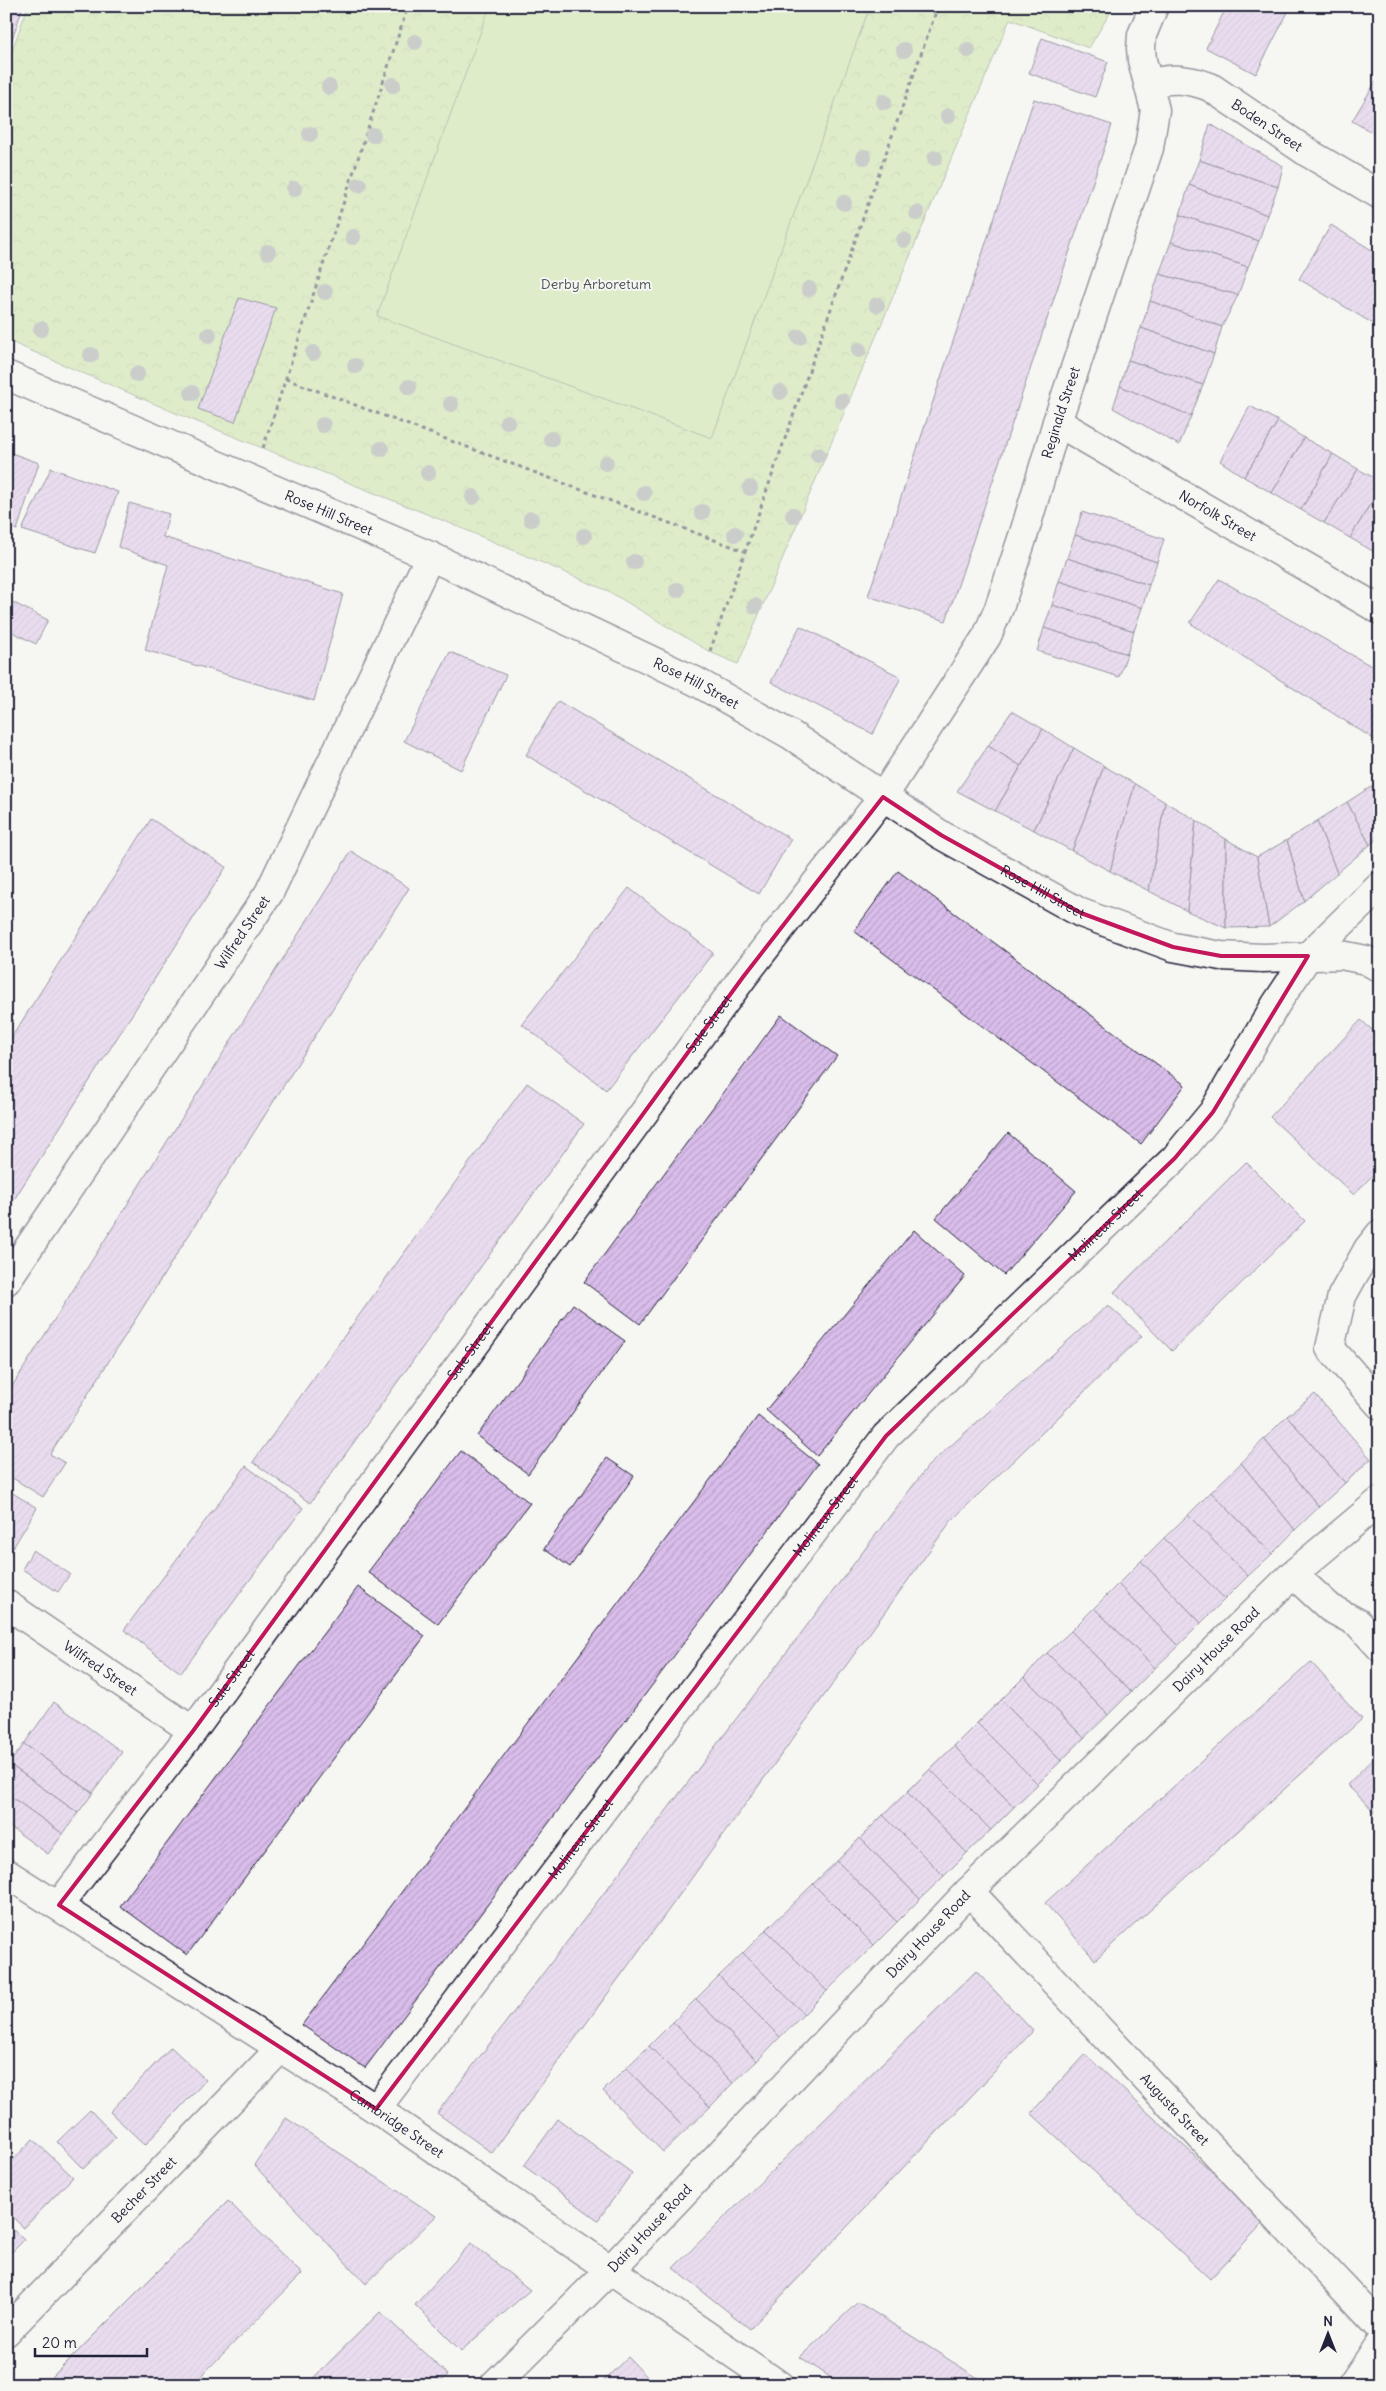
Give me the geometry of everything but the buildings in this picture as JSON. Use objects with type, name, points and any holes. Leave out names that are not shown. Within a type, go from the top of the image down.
[{"type":"street","name":"Reginald Street","points":[[882,797],[987,636],[999,608],[1025,530],[1057,422],[1149,148],[1155,110],[1142,60],[1142,35],[1154,6]]},
{"type":"street","name":"Boden Street","points":[[1149,84],[1165,78],[1194,80],[1210,87],[1310,154],[1380,195]]},
{"type":"street","name":"Rose Hill Street","points":[[6,375],[430,556],[695,681],[791,735],[941,835],[1081,913],[1173,947],[1221,956],[1262,958],[1341,955],[1366,960],[1380,968]]},
{"type":"street","name":"Norfolk Street","points":[[1057,422],[1380,610]]},
{"type":"street","name":"Wilfred Street","points":[[6,1281],[269,893],[430,556]]},
{"type":"street","name":"Sale Street","points":[[59,1905],[193,1731],[742,977],[882,797]]},
{"type":"street","name":"Molineux Street","points":[[376,2109],[886,1436],[1176,1158],[1214,1112],[1276,1004],[1308,956],[1380,886]]},
{"type":"street","points":[[1380,1234],[1368,1249],[1342,1296],[1330,1348],[1380,1404]]},
{"type":"street","name":"Dairy House Road","points":[[494,2385],[612,2268],[969,1891],[1293,1574],[1380,1501]]},
{"type":"street","points":[[1293,1574],[1330,1608],[1358,1623],[1380,1647]]},
{"type":"street","name":"Wilfred Street","points":[[6,1604],[193,1731]]},
{"type":"street","name":"Cambridge Street","points":[[6,1873],[59,1905],[376,2109],[612,2268],[779,2385]]},
{"type":"street","name":"Augusta Street","points":[[969,1891],[1380,2327]]},
{"type":"street","name":"Becher Street","points":[[6,2332],[282,2048]]},
{"type":"street","points":[[1352,2385],[1380,2344]]},
{"type":"path","points":[[249,478],[263,447],[408,6]]},
{"type":"path","points":[[695,681],[710,652],[744,550],[938,6]]},
{"type":"path","points":[[286,378],[744,550]]},
{"type":"highlighted area","points":[[883,797],[941,835],[1081,913],[1173,947],[1221,956],[1308,956],[1213,1112],[1175,1158],[886,1436],[376,2109],[59,1905],[193,1731],[743,977]]},
{"type":"green space","name":"Derby Arboretum","points":[[28,6],[1114,6],[1089,48],[1010,19],[738,664],[710,652],[608,591],[459,527],[178,414],[6,340],[6,67]]},
{"type":"green space","points":[[490,6],[870,6],[712,438],[377,316]]}]
